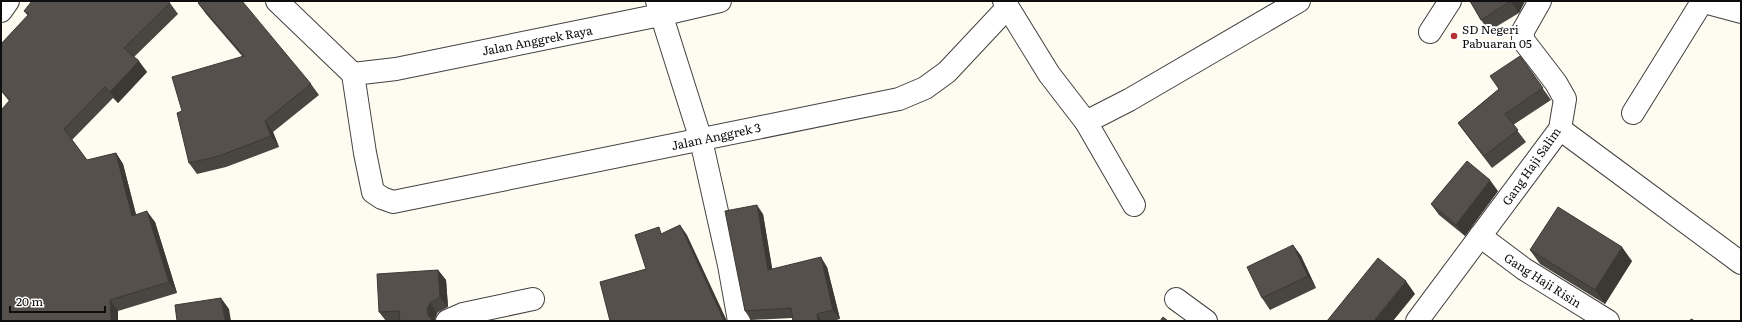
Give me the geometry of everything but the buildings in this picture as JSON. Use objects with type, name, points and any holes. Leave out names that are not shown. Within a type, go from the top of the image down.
[{"type":"street","points":[[277,1],[353,74]]},
{"type":"street","name":"Jalan Anggrek Raya","points":[[353,74],[396,69],[658,8],[720,1]]},
{"type":"street","points":[[1086,122],[1129,100],[1299,1]]},
{"type":"street","points":[[1430,32],[1450,1]]},
{"type":"street","name":"Gang Haji Salim","points":[[1417,321],[1560,130],[1565,99],[1556,83],[1523,40],[1523,31],[1540,1]]},
{"type":"street","points":[[1633,113],[1701,1],[1741,12]]},
{"type":"street","points":[[1005,5],[1050,74],[1086,122],[1134,205]]},
{"type":"street","name":"Jalan Anggrek 3","points":[[353,74],[364,153],[373,192],[382,198],[393,202],[899,99],[925,88],[947,72],[1005,5]]},
{"type":"street","points":[[658,8],[701,140],[729,265],[739,321]]},
{"type":"street","points":[[1560,130],[1741,263]]},
{"type":"street","name":"Gang Haji Risin","points":[[1480,236],[1524,269],[1608,321]]},
{"type":"street","points":[[447,321],[463,314],[533,299]]},
{"type":"street","points":[[1176,299],[1206,321]]},
{"type":"place","name":"SD Negeri Pabuaran 05","points":[[1454,36]]}]
